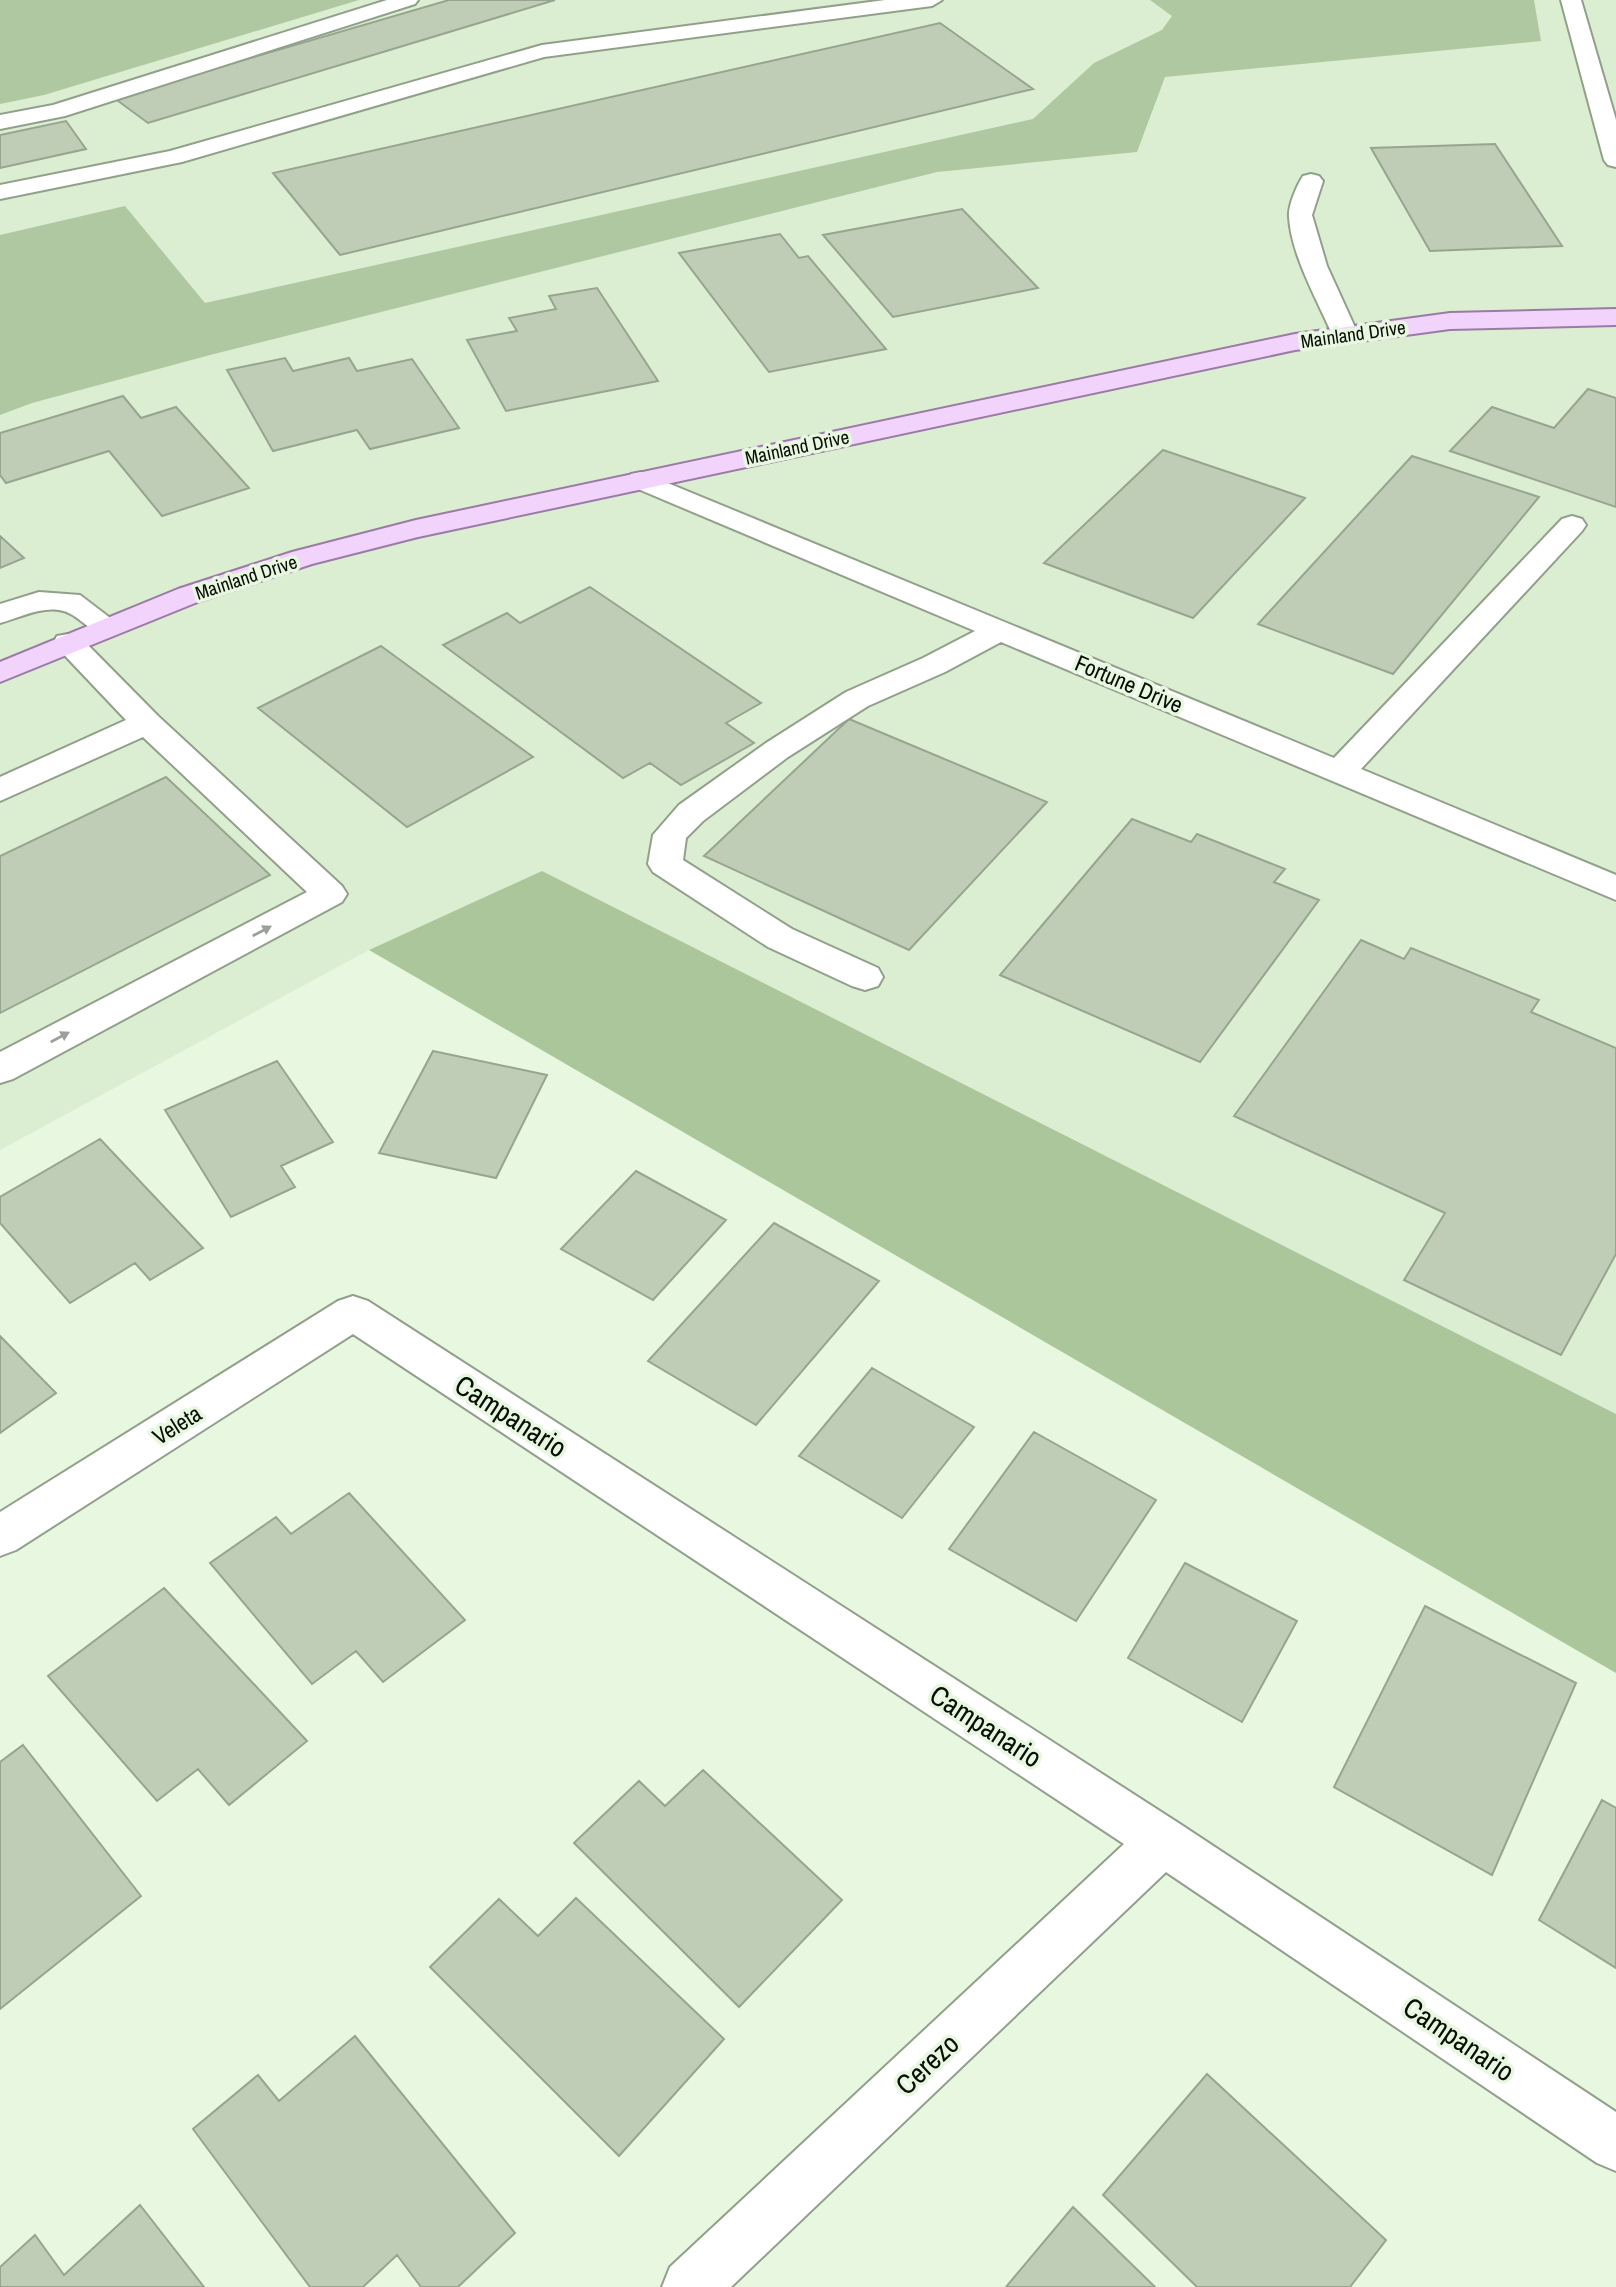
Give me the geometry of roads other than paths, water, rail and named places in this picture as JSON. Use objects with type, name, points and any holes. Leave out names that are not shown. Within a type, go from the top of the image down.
[{"type":"main road","name":"Mainland Drive","points":[[0,673],[189,595],[302,558],[416,529],[1345,334],[1450,321],[1616,317]]},
{"type":"street","points":[[0,122],[57,111],[408,0]]},
{"type":"street","points":[[823,0],[843,12]]},
{"type":"street","points":[[0,192],[174,157],[542,51],[932,0]]},
{"type":"street","points":[[1571,0],[1616,160]]},
{"type":"street","points":[[1311,181],[1300,215],[1315,266],[1345,334]]},
{"type":"street","name":"Fortune Drive","points":[[641,480],[1616,888]]},
{"type":"street","points":[[1339,772],[1572,525]]},
{"type":"street","points":[[0,614],[39,601],[69,601],[107,627]]},
{"type":"street","points":[[865,977],[780,938],[665,864],[670,835],[691,813],[778,750],[857,699],[934,665],[1000,631]]},
{"type":"street","points":[[0,1069],[330,894],[147,723],[68,643]]},
{"type":"street","points":[[0,790],[147,723]]},
{"type":"street","name":"Veleta","points":[[0,1536],[353,1313]]},
{"type":"street","name":"Campanario","points":[[353,1313],[1163,1841],[1616,2144]]},
{"type":"street","name":"Cerezo","points":[[690,2287],[1163,1841]]}]
